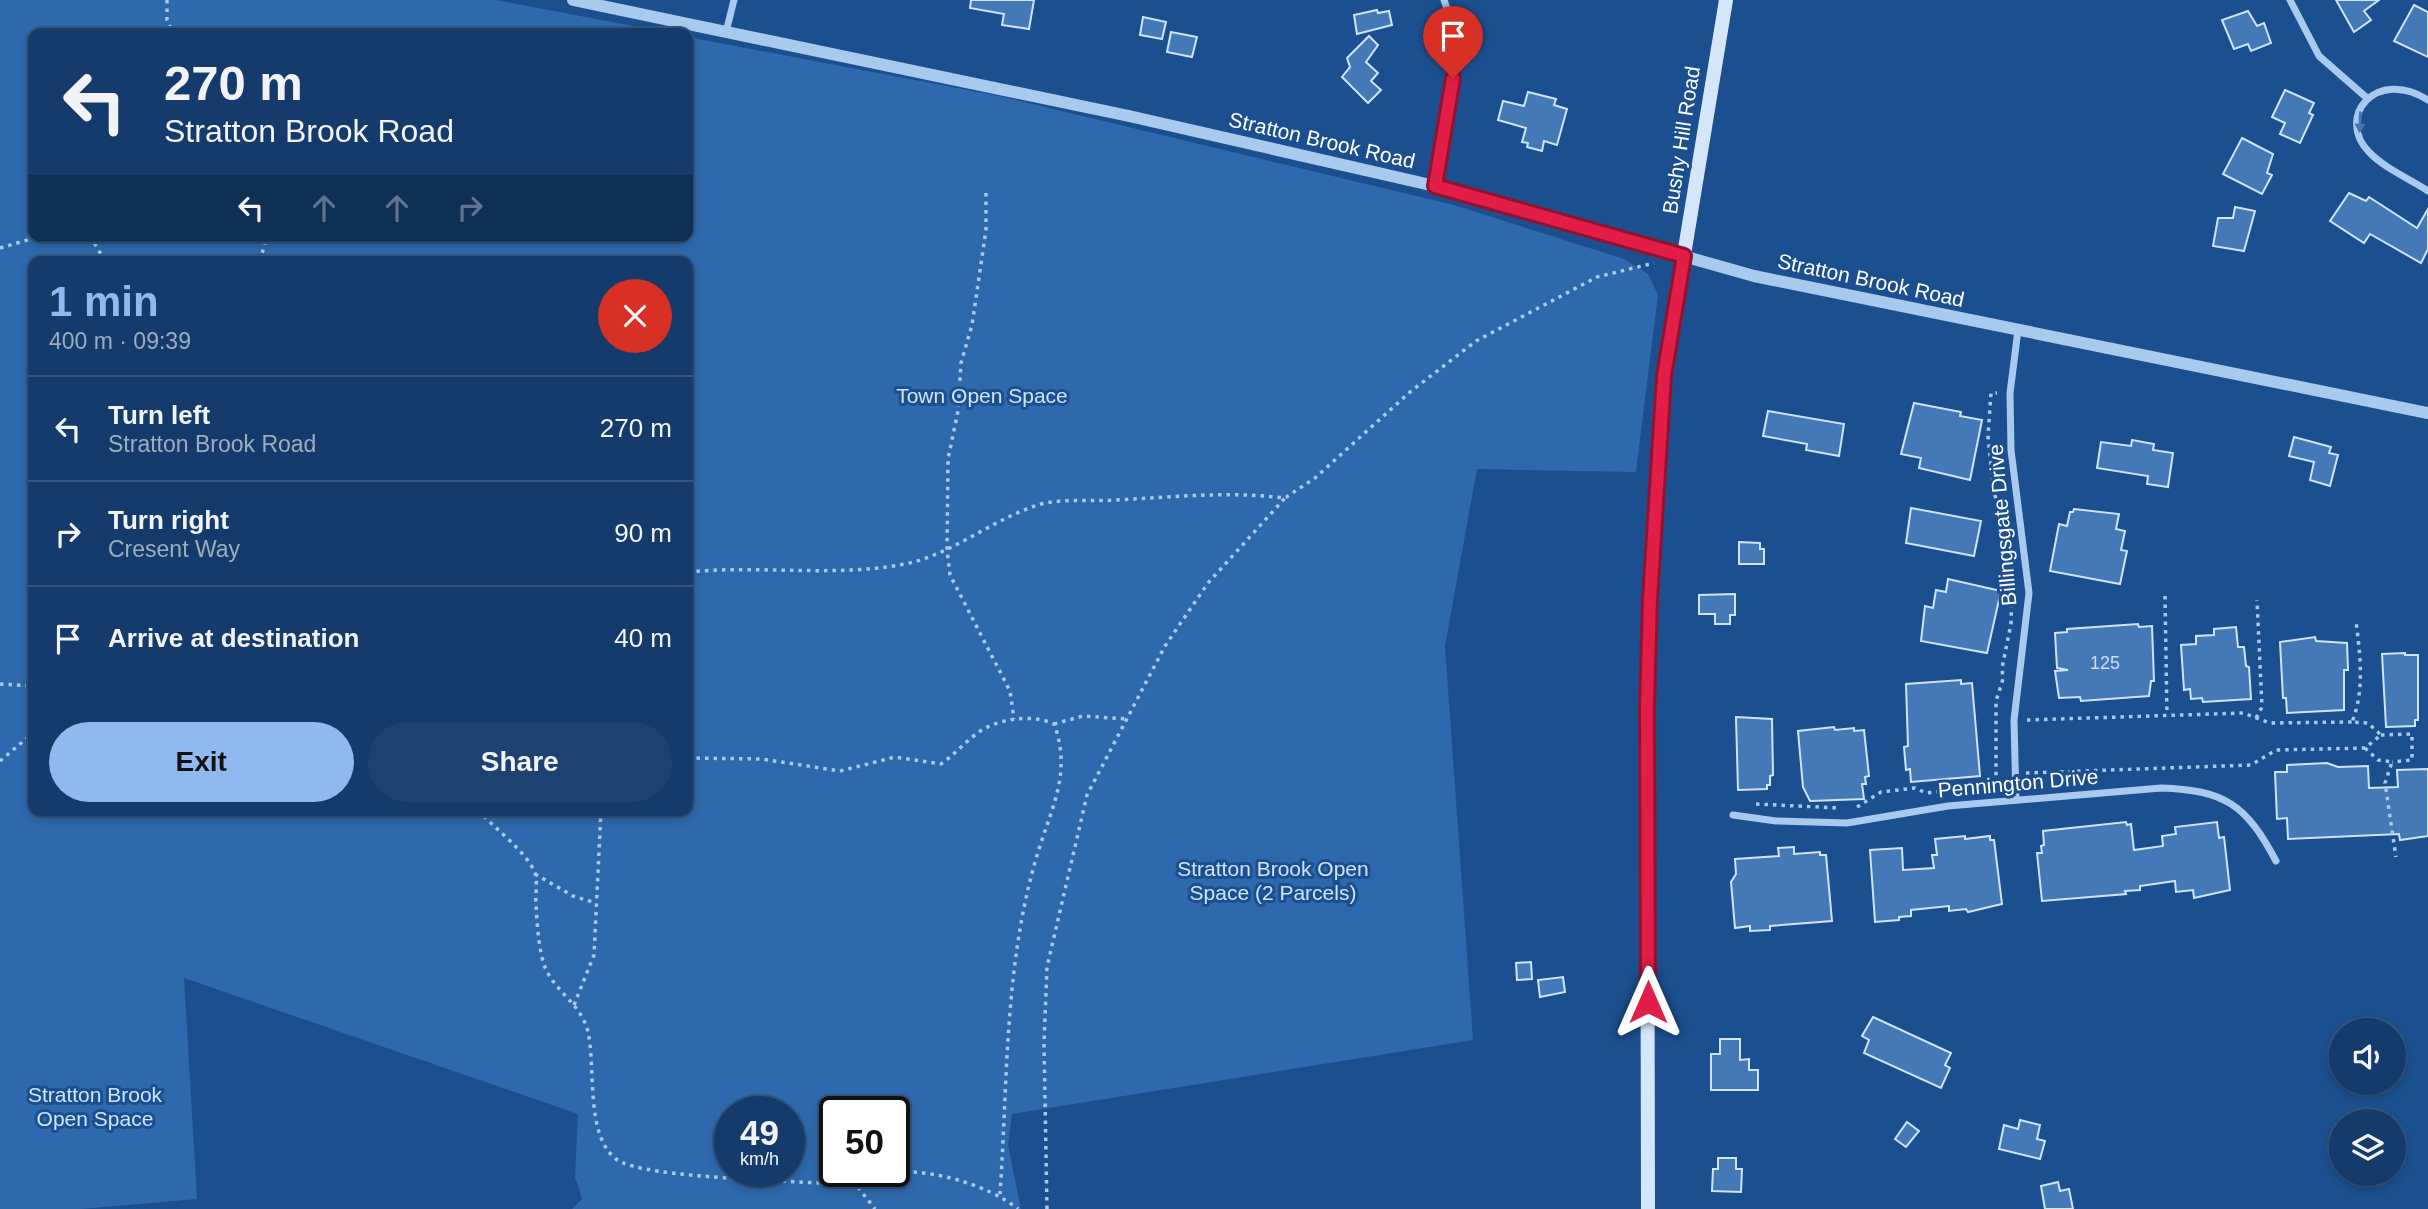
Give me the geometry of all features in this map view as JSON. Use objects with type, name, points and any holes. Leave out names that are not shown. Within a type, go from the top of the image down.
[{"type":"main road","name":"Bushy Hill Road","points":[[1648,1209],[1647,706],[1650,599],[1664,376],[1726,0]]},
{"type":"street","name":"Stratton Brook Road","points":[[573,0],[1129,116],[1435,186],[1684,256],[1855,298],[2428,413]]},
{"type":"street","points":[[726,32],[734,0]]},
{"type":"street","points":[[1435,186],[1451,101],[1454,56],[1453,33],[1444,0]]},
{"type":"street","points":[[2290,0],[2319,56],[2367,99]]},
{"type":"street","points":[[2428,100],[2400,87],[2380,90],[2367,99],[2358,114],[2358,131],[2368,152],[2428,191]]},
{"type":"street","name":"Billingsgate Drive","points":[[2016,800],[2013,774],[2014,720],[2029,593],[2014,494],[2010,393],[2018,330]]},
{"type":"street","name":"Pennington Drive","points":[[1733,815],[1847,823],[1892,813],[2016,800],[2161,788],[2193,789],[2220,796],[2246,817],[2276,861]]},
{"type":"path","points":[[167,0],[167,20],[171,28]]},
{"type":"path","points":[[986,193],[986,230],[972,325],[961,363],[958,411],[948,458],[947,550],[950,575],[1010,691],[1014,719]]},
{"type":"path","points":[[0,248],[28,240]]},
{"type":"path","points":[[1047,1209],[1044,1044],[1047,967],[1087,795],[1165,646],[1208,583],[1285,498],[1315,478],[1410,392],[1476,341],[1597,276],[1657,262]]},
{"type":"path","points":[[1754,818],[1754,804],[1846,809],[1859,807],[1881,792],[1915,789],[1926,793],[1992,786],[1996,780],[1996,701],[2003,679],[2002,668],[2011,624],[2012,579],[1993,485],[1989,436],[1991,393],[2010,393]]},
{"type":"path","points":[[693,571],[721,568],[875,568],[914,562],[947,550],[1012,515],[1043,504],[1199,493],[1242,492],[1285,498]]},
{"type":"path","points":[[2165,596],[2167,715]]},
{"type":"path","points":[[2256,718],[2262,707],[2258,600]]},
{"type":"path","points":[[2352,722],[2359,704],[2360,658],[2356,621]]},
{"type":"path","points":[[0,684],[28,686]]},
{"type":"path","points":[[2014,720],[2243,713],[2270,723],[2368,723],[2381,735]]},
{"type":"path","points":[[693,758],[762,759],[840,771],[895,757],[941,764],[976,733],[1014,719],[1042,718],[1054,724],[1083,716],[1127,719]]},
{"type":"path","points":[[1000,1194],[1006,1056],[1016,945],[1032,872],[1063,772],[1054,724]]},
{"type":"path","points":[[2013,774],[2251,765],[2276,750],[2365,748],[2381,735],[2412,734],[2412,760],[2378,760],[2365,748]]},
{"type":"path","points":[[0,761],[28,737]]},
{"type":"path","points":[[2392,762],[2385,783],[2396,857]]},
{"type":"path","points":[[484,816],[528,861],[536,874],[542,960],[555,988],[574,1005],[587,1030],[598,1130],[616,1159],[640,1169],[746,1181],[769,1178],[819,1183]]},
{"type":"path","points":[[574,1005],[594,955],[601,816]]},
{"type":"path","points":[[536,874],[573,896],[596,903]]},
{"type":"path","points":[[910,1174],[928,1174],[971,1183],[1000,1194],[1018,1209]]},
{"type":"path","points":[[858,1187],[875,1209]]},
{"type":"green space","name":"Town Open Space","points":[[0,0],[496,0],[644,28],[28,28],[28,242],[693,242],[693,38],[999,96],[1454,205],[1624,259],[1648,274],[1658,295],[1636,472],[1477,469],[1445,646],[1473,1040],[1012,1114],[1008,1145],[1021,1209],[572,1209],[582,1199],[575,1177],[578,1114],[184,978],[197,1199],[81,1209],[0,1209]]},
{"type":"building","points":[[971,0],[1034,0],[1029,29],[1002,25],[1004,14],[970,8]]},
{"type":"building","points":[[2336,0],[2379,0],[2364,11],[2371,20],[2354,32]]},
{"type":"building","points":[[2414,5],[2428,12],[2428,57],[2394,41]]},
{"type":"building","points":[[1377,10],[1378,13],[1389,11],[1392,25],[1357,34],[1354,15]]},
{"type":"building","points":[[2248,11],[2257,26],[2264,23],[2271,43],[2251,51],[2248,44],[2234,49],[2222,20]]},
{"type":"building","points":[[1143,17],[1166,22],[1162,39],[1140,35]]},
{"type":"building","points":[[1171,32],[1197,37],[1192,57],[1167,52]]},
{"type":"building","points":[[1369,36],[1378,45],[1366,62],[1378,73],[1371,81],[1381,90],[1368,103],[1342,77],[1350,67],[1347,58]]},
{"type":"building","points":[[2285,90],[2314,103],[2309,113],[2313,115],[2300,143],[2280,134],[2285,123],[2272,117]]},
{"type":"building","points":[[1528,92],[1556,99],[1554,105],[1567,109],[1557,145],[1544,141],[1542,151],[1527,147],[1528,143],[1522,142],[1526,128],[1498,120],[1503,101],[1524,106]]},
{"type":"building","points":[[2242,138],[2273,154],[2267,173],[2272,175],[2262,194],[2223,174]]},
{"type":"building","points":[[2349,193],[2366,201],[2369,197],[2417,228],[2428,209],[2428,249],[2421,263],[2370,234],[2364,243],[2330,221]]},
{"type":"building","points":[[2235,207],[2255,211],[2244,251],[2213,246],[2218,218],[2233,218]]},
{"type":"building","points":[[1914,403],[1961,412],[1960,416],[1982,420],[1970,480],[1919,468],[1921,458],[1901,454]]},
{"type":"building","points":[[1768,411],[1844,424],[1839,456],[1806,450],[1807,444],[1763,436]]},
{"type":"building","points":[[2294,437],[2331,447],[2329,453],[2338,455],[2330,486],[2310,480],[2314,462],[2289,456]]},
{"type":"building","points":[[2132,440],[2154,444],[2153,450],[2173,453],[2168,487],[2147,484],[2148,476],[2097,468],[2101,442],[2131,446]]},
{"type":"building","points":[[1911,508],[1981,521],[1974,556],[1906,543]]},
{"type":"building","points":[[2074,509],[2119,514],[2116,529],[2125,531],[2121,550],[2127,551],[2120,584],[2050,571],[2059,524],[2067,526],[2070,512]]},
{"type":"building","points":[[1739,542],[1760,543],[1760,549],[1764,549],[1764,564],[1739,564]]},
{"type":"building","points":[[1948,579],[2001,591],[1987,653],[1921,641],[1925,606],[1933,608],[1936,590],[1946,592]]},
{"type":"building","points":[[1735,594],[1735,615],[1730,615],[1730,624],[1715,624],[1715,614],[1699,614],[1699,595]]},
{"type":"building","points":[[2138,624],[2139,627],[2152,626],[2154,681],[2151,681],[2149,696],[2081,701],[2080,697],[2059,698],[2055,671],[2068,670],[2057,668],[2055,633],[2067,632],[2067,629]]},
{"type":"building","points":[[2236,627],[2238,647],[2244,647],[2246,666],[2249,667],[2251,699],[2203,702],[2202,698],[2191,699],[2190,689],[2184,690],[2181,645],[2196,644],[2196,636],[2214,635],[2214,629]]},
{"type":"building","points":[[2315,637],[2316,641],[2347,643],[2348,670],[2344,670],[2344,710],[2287,713],[2286,698],[2283,698],[2280,642]]},
{"type":"building","points":[[2382,654],[2418,655],[2418,720],[2415,720],[2415,726],[2386,727]]},
{"type":"building","points":[[1961,680],[1961,684],[1972,683],[1980,776],[1911,782],[1910,769],[1906,770],[1904,747],[1908,746],[1906,684]]},
{"type":"building","points":[[1736,717],[1772,719],[1773,775],[1770,776],[1767,789],[1738,790]]},
{"type":"building","points":[[1834,727],[1835,730],[1864,730],[1869,776],[1865,777],[1866,784],[1862,784],[1864,799],[1810,801],[1803,787],[1798,731]]},
{"type":"building","points":[[2327,763],[2338,767],[2368,766],[2369,788],[2398,787],[2397,770],[2428,769],[2428,836],[2400,840],[2399,834],[2288,839],[2287,818],[2277,819],[2275,772],[2287,772],[2287,765]]},
{"type":"building","points":[[2126,822],[2127,825],[2131,824],[2134,850],[2163,846],[2162,836],[2176,834],[2175,827],[2217,822],[2219,838],[2224,837],[2230,890],[2194,898],[2193,890],[2176,892],[2175,881],[2140,886],[2140,890],[2125,891],[2126,894],[2042,901],[2037,853],[2042,853],[2043,831]]},
{"type":"building","points":[[1965,836],[1965,839],[1990,836],[1990,840],[1994,840],[2002,904],[1968,912],[1966,909],[1949,911],[1949,906],[1911,910],[1911,916],[1899,917],[1899,920],[1875,922],[1870,850],[1902,848],[1903,870],[1934,868],[1932,855],[1937,855],[1935,839]]},
{"type":"building","points":[[1794,847],[1794,854],[1820,852],[1820,855],[1826,855],[1832,921],[1770,926],[1770,930],[1750,931],[1750,926],[1735,928],[1731,882],[1736,874],[1735,859],[1779,856],[1778,848]]},
{"type":"building","points":[[1531,962],[1532,979],[1517,980],[1516,963]]},
{"type":"building","points":[[1563,977],[1565,992],[1540,997],[1538,980]]},
{"type":"building","points":[[1873,1017],[1951,1053],[1945,1065],[1950,1068],[1941,1088],[1864,1053],[1869,1040],[1862,1036]]},
{"type":"building","points":[[1720,1039],[1740,1039],[1740,1060],[1749,1059],[1749,1070],[1758,1070],[1758,1090],[1711,1090],[1711,1054],[1720,1054]]},
{"type":"building","points":[[2020,1120],[2040,1125],[2037,1139],[2045,1141],[2040,1159],[1999,1149],[2004,1125],[2018,1129]]},
{"type":"building","points":[[1907,1122],[1919,1131],[1906,1147],[1895,1139]]},
{"type":"building","points":[[1718,1158],[1736,1158],[1736,1169],[1742,1169],[1741,1192],[1712,1191],[1713,1169],[1718,1169]]},
{"type":"building","points":[[2058,1182],[2060,1191],[2069,1189],[2073,1209],[2045,1209],[2041,1186]]},
{"type":"route","points":[[1453,78],[1435,186],[1684,256],[1664,376],[1650,599],[1647,706],[1648,1002]]},
{"type":"park label","name":"Stratton Brook Open Space (2 Parcels)","points":[[1273,880]]},
{"type":"park label","name":"Stratton Brook Open Space","points":[[95,1106]]}]
